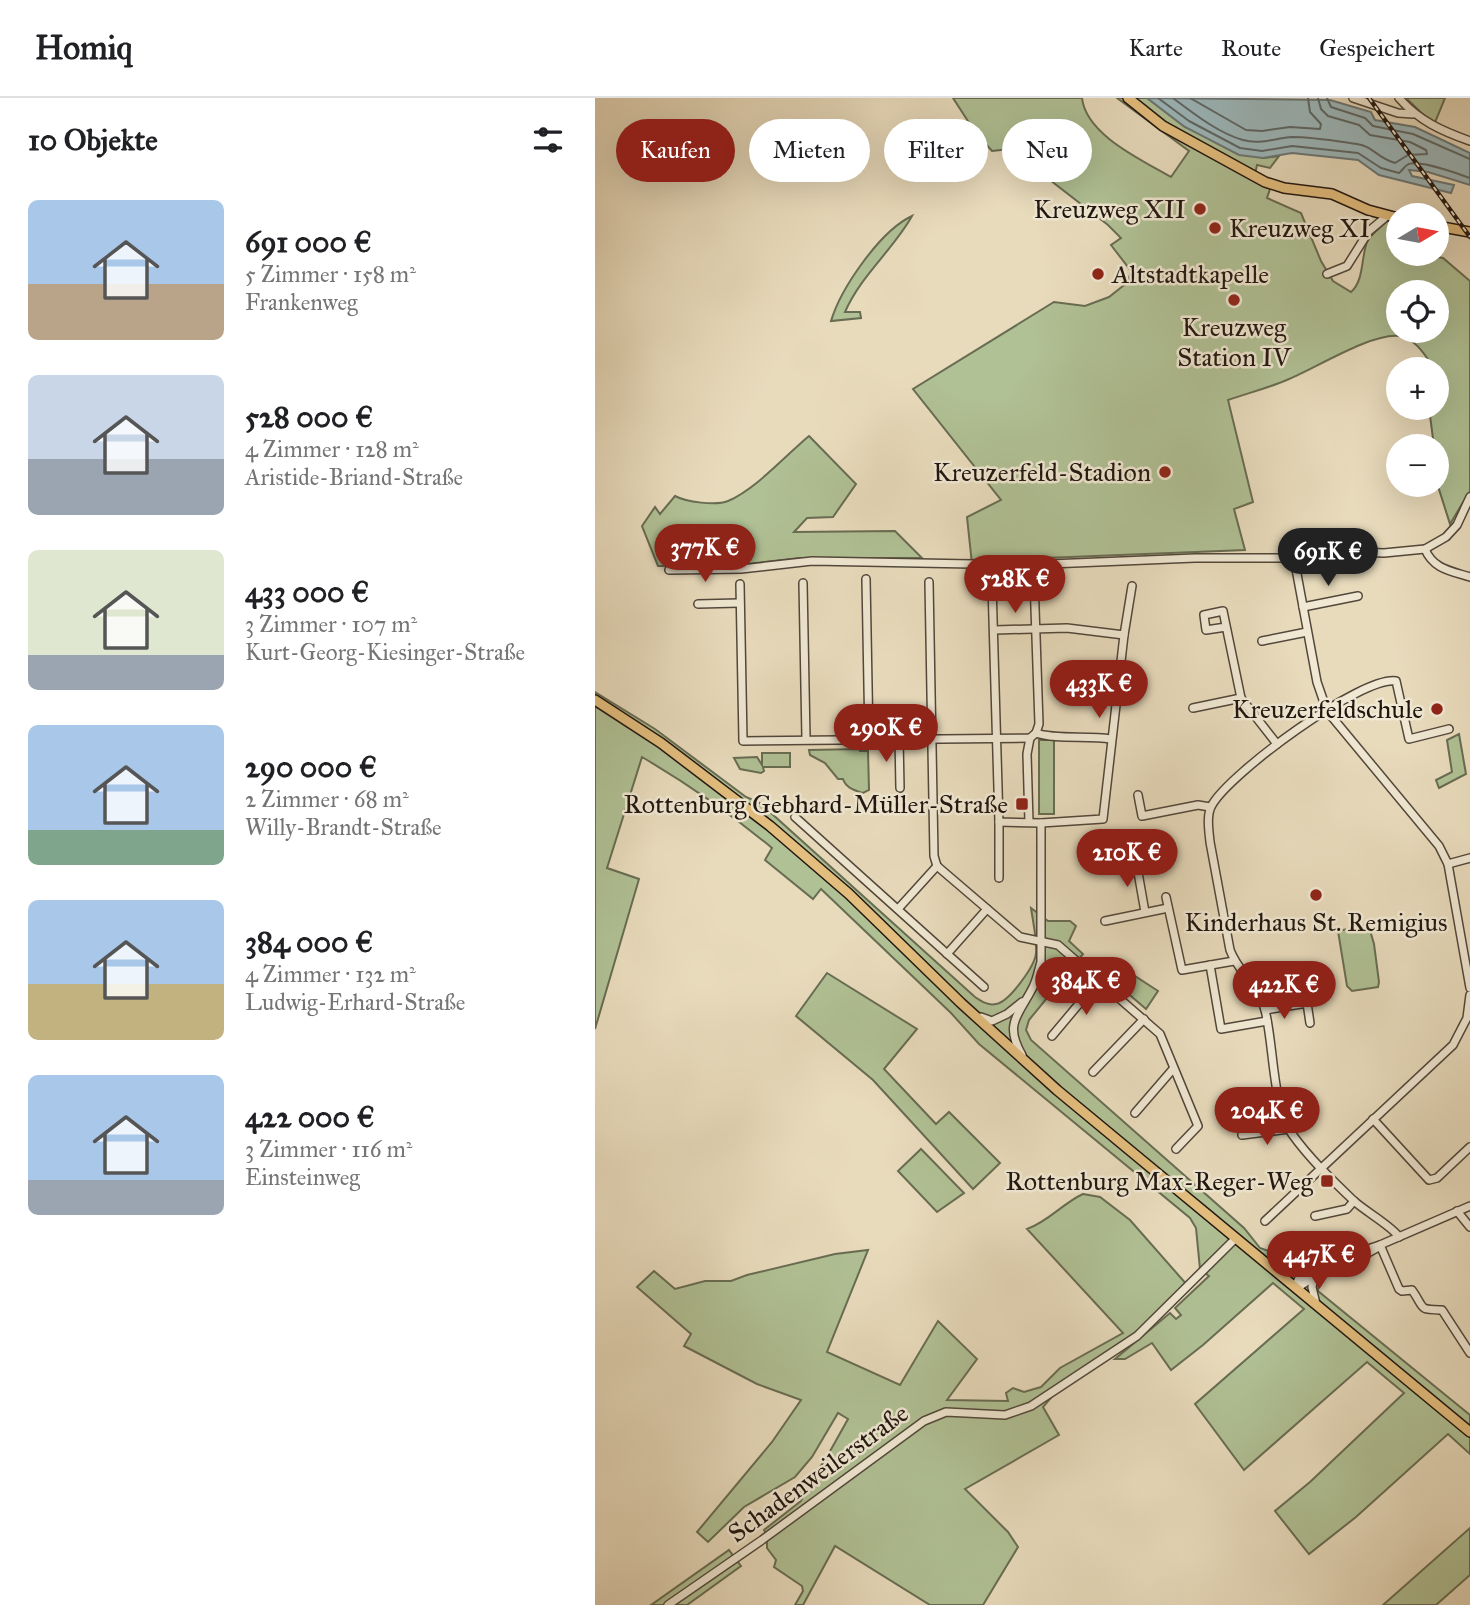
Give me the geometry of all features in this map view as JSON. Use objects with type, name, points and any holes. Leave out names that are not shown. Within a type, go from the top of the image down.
[{"type":"main road","points":[[1128,98],[1163,126],[1265,182],[1284,188],[1332,194],[1386,216]]},
{"type":"main road","points":[[1449,228],[1470,232]]},
{"type":"main road","points":[[595,700],[661,743],[770,826],[849,894],[1027,1064],[1470,1432]]},
{"type":"street","points":[[1353,98],[1398,113],[1413,114]]},
{"type":"street","points":[[1399,98],[1413,114],[1442,131],[1470,141]]},
{"type":"street","points":[[1327,274],[1347,266],[1369,231],[1386,217]]},
{"type":"street","points":[[669,570],[741,569],[812,561],[972,564],[1020,562],[1039,567],[1049,564],[1136,559],[1294,558],[1358,552],[1384,553],[1425,549],[1445,537],[1457,525],[1470,497]]},
{"type":"street","points":[[1425,549],[1432,562],[1439,567],[1470,577]]},
{"type":"street","points":[[1294,558],[1317,682],[1327,711],[1439,846],[1448,864],[1466,939],[1470,988]]},
{"type":"street","points":[[1029,822],[1027,754],[1039,724],[1034,579],[1039,567]]},
{"type":"street","points":[[866,579],[869,739]]},
{"type":"street","points":[[929,582],[934,856],[937,866],[1020,937],[1058,945],[1160,1034],[1198,1126],[1176,1149]]},
{"type":"street","points":[[803,583],[807,739]]},
{"type":"street","points":[[740,584],[743,741],[1033,736],[1111,738]]},
{"type":"street","points":[[992,585],[998,738],[999,878]]},
{"type":"street","points":[[999,822],[1103,820],[1111,738],[1132,586]]},
{"type":"street","points":[[1303,607],[1358,596]]},
{"type":"street","points":[[698,604],[739,603]]},
{"type":"street","points":[[1226,626],[1241,698],[1277,744]]},
{"type":"street","points":[[995,630],[1067,628],[1124,635]]},
{"type":"street","points":[[1262,641],[1307,632]]},
{"type":"street","points":[[1399,1237],[1395,1231],[1379,1222],[1354,1201],[1322,1168],[1289,1129],[1282,1114],[1265,1010],[1257,992],[1234,961],[1210,842],[1210,807],[1229,782],[1277,744],[1375,684],[1394,680],[1409,739],[1449,729]]},
{"type":"street","points":[[1193,708],[1241,698]]},
{"type":"street","points":[[899,738],[900,789]]},
{"type":"street","points":[[1138,795],[1142,816],[1198,805],[1210,807]]},
{"type":"street","points":[[795,817],[984,987]]},
{"type":"street","points":[[995,1034],[1013,1022],[1038,975],[1041,962],[1041,823]]},
{"type":"street","points":[[1448,864],[1470,858]]},
{"type":"street","points":[[1136,862],[1145,912]]},
{"type":"street","points":[[898,909],[937,866]]},
{"type":"street","points":[[1166,897],[1182,970],[1234,961]]},
{"type":"street","points":[[1105,921],[1168,908]]},
{"type":"street","points":[[947,954],[987,909]]},
{"type":"street","points":[[1210,965],[1221,1028],[1267,1021]]},
{"type":"street","points":[[1052,1036],[1099,980]]},
{"type":"street","points":[[1265,1221],[1466,1031],[1470,995]]},
{"type":"street","points":[[995,1034],[997,1026],[1007,1014],[1025,1000]]},
{"type":"street","points":[[1265,1010],[1307,1003],[1310,1023]]},
{"type":"street","points":[[970,1011],[992,1021],[1007,1014]]},
{"type":"street","points":[[1093,1072],[1144,1018]]},
{"type":"street","points":[[1013,1022],[1014,1040],[1027,1064]]},
{"type":"street","points":[[1136,1113],[1173,1069]]},
{"type":"street","points":[[1373,1119],[1429,1180],[1437,1178],[1470,1147]]},
{"type":"street","points":[[1242,1135],[1289,1129]]},
{"type":"street","points":[[1315,1216],[1347,1209],[1354,1201]]},
{"type":"street","points":[[1296,1288],[1299,1279],[1470,1206]]},
{"type":"street","points":[[1457,1211],[1470,1227]]},
{"type":"street","points":[[1379,1222],[1399,1289],[1412,1290],[1426,1310],[1442,1310],[1470,1353]]},
{"type":"street","name":"Schadenweilerstraße","points":[[668,1605],[924,1421],[946,1412],[1005,1416],[1031,1406],[1137,1336],[1236,1238]]},
{"type":"street","points":[[1281,1275],[1311,1276]]},
{"type":"street","points":[[1311,1276],[1317,1304]]},
{"type":"green space","points":[[953,98],[1082,98],[1091,119],[1002,119],[1002,150],[992,151],[988,147],[988,119],[967,119]]},
{"type":"green space","points":[[1117,98],[1147,98],[1185,127],[1263,158],[1279,156],[1270,168],[1257,165],[1255,174],[1272,183],[1267,198],[1301,213],[1321,261],[1333,281],[1351,292],[1360,276],[1367,242],[1386,222],[1386,266],[1449,266],[1449,263],[1470,281],[1470,491],[1450,524],[1441,497],[1449,497],[1449,434],[1432,434],[1431,420],[1449,420],[1449,357],[1426,357],[1414,343],[1449,343],[1449,280],[1386,280],[1386,337],[1359,345],[1281,382],[1228,400],[1253,502],[1234,509],[1245,550],[1045,558],[1041,560],[1039,567],[1027,563],[972,564],[967,517],[1001,500],[913,389],[1054,302],[1085,306],[1109,297],[1128,282],[1131,271],[1111,245],[1121,238],[1053,182],[1092,182],[1092,121],[1117,145],[1171,177],[1189,151]]},
{"type":"green space","points":[[1406,98],[1445,98],[1434,125]]},
{"type":"green space","points":[[912,216],[860,286],[845,312],[860,312],[861,318],[831,321],[843,293],[863,262],[887,234]]},
{"type":"green space","points":[[809,436],[856,484],[833,517],[807,518],[794,532],[895,531],[922,558],[800,558],[739,565],[658,566],[642,526],[655,507],[660,514],[675,496],[701,503],[716,503],[739,496]]},
{"type":"green space","points":[[595,692],[655,729],[746,797],[760,803],[982,1002],[993,1004],[1008,997],[1021,983],[1035,959],[1031,908],[1048,921],[1070,921],[1076,926],[1069,941],[1083,954],[1029,1020],[1026,1030],[1031,1040],[1244,1228],[1260,1248],[1308,1265],[1320,1265],[1318,1291],[1470,1415],[1470,1454],[1448,1434],[1356,1517],[1309,1554],[1275,1511],[1310,1482],[1404,1393],[1367,1362],[1244,1470],[1195,1404],[1304,1309],[1273,1283],[1171,1370],[1152,1343],[1125,1359],[1115,1359],[1170,1313],[1176,1319],[1181,1315],[1175,1308],[1209,1276],[1200,1269],[1196,1228],[1190,1218],[979,1044],[951,1013],[821,889],[813,899],[765,860],[772,848],[709,800],[642,757],[607,868],[639,879],[595,1029]]},
{"type":"green space","points":[[1459,734],[1466,774],[1439,788],[1436,780],[1452,772],[1447,740]]},
{"type":"green space","points":[[1039,740],[1054,740],[1054,814],[1039,814]]},
{"type":"green space","points":[[809,750],[868,751],[869,790],[863,793],[848,787],[825,763],[810,755]]},
{"type":"green space","points":[[762,753],[790,753],[790,767],[763,767],[764,771],[761,773],[740,769],[734,758],[757,757],[762,765]]},
{"type":"green space","points":[[1366,925],[1374,944],[1378,987],[1352,991],[1347,986],[1338,931]]},
{"type":"green space","points":[[1110,965],[1118,965],[1158,991],[1146,1009],[1103,972]]},
{"type":"green space","points":[[827,973],[917,1029],[884,1069],[936,1124],[949,1112],[1000,1163],[973,1189],[873,1080],[796,1016]]},
{"type":"green space","points":[[921,1149],[964,1193],[937,1212],[898,1171]]},
{"type":"green space","points":[[1083,1194],[1100,1197],[1130,1220],[1188,1286],[1137,1336],[1060,1387],[1043,1407],[1059,1435],[965,1489],[1008,1532],[1018,1547],[983,1605],[930,1605],[835,1546],[803,1605],[795,1605],[803,1591],[802,1586],[774,1567],[776,1560],[767,1548],[767,1535],[764,1530],[801,1501],[803,1496],[799,1492],[824,1462],[848,1419],[838,1413],[812,1457],[795,1477],[744,1507],[708,1542],[697,1532],[772,1442],[801,1400],[757,1384],[684,1346],[691,1334],[637,1287],[654,1271],[675,1289],[705,1281],[731,1281],[835,1254],[868,1250],[827,1352],[900,1385],[938,1321],[977,1359],[947,1400],[1008,1401],[1006,1393],[1013,1388],[1024,1392],[1041,1387],[1060,1368],[1123,1333],[1027,1229]]},
{"type":"green space","points":[[1470,1528],[1470,1575],[1436,1605],[1383,1605]]},
{"type":"green space","points":[[729,1550],[741,1566],[687,1605],[651,1605]]},
{"type":"water","points":[[1147,98],[1330,100],[1371,112],[1375,120],[1415,127],[1470,153],[1470,185],[1428,172],[1409,170],[1412,176],[1454,185],[1451,193],[1379,175],[1358,160],[1292,153],[1263,158],[1239,155],[1185,127]]},
{"type":"railway","points":[[1369,98],[1470,237]]},
{"type":"place","name":"Kreuzweg XII","points":[[1200,209]]},
{"type":"place","name":"Kreuzweg XI","points":[[1215,228]]},
{"type":"place","name":"Altstadtkapelle","points":[[1098,274]]},
{"type":"place","name":"Kreuzweg Station IV","points":[[1234,300]]},
{"type":"place","name":"Kreuzerfeld-Stadion","points":[[1165,472]]},
{"type":"place","name":"Kreuzerfeldschule","points":[[1437,709]]},
{"type":"place","name":"Rottenburg Gebhard-Müller-Straße","points":[[1022,804]]},
{"type":"place","name":"Kinderhaus St. Remigius","points":[[1316,895]]},
{"type":"place","name":"Rottenburg Max-Reger-Weg","points":[[1327,1181]]}]
